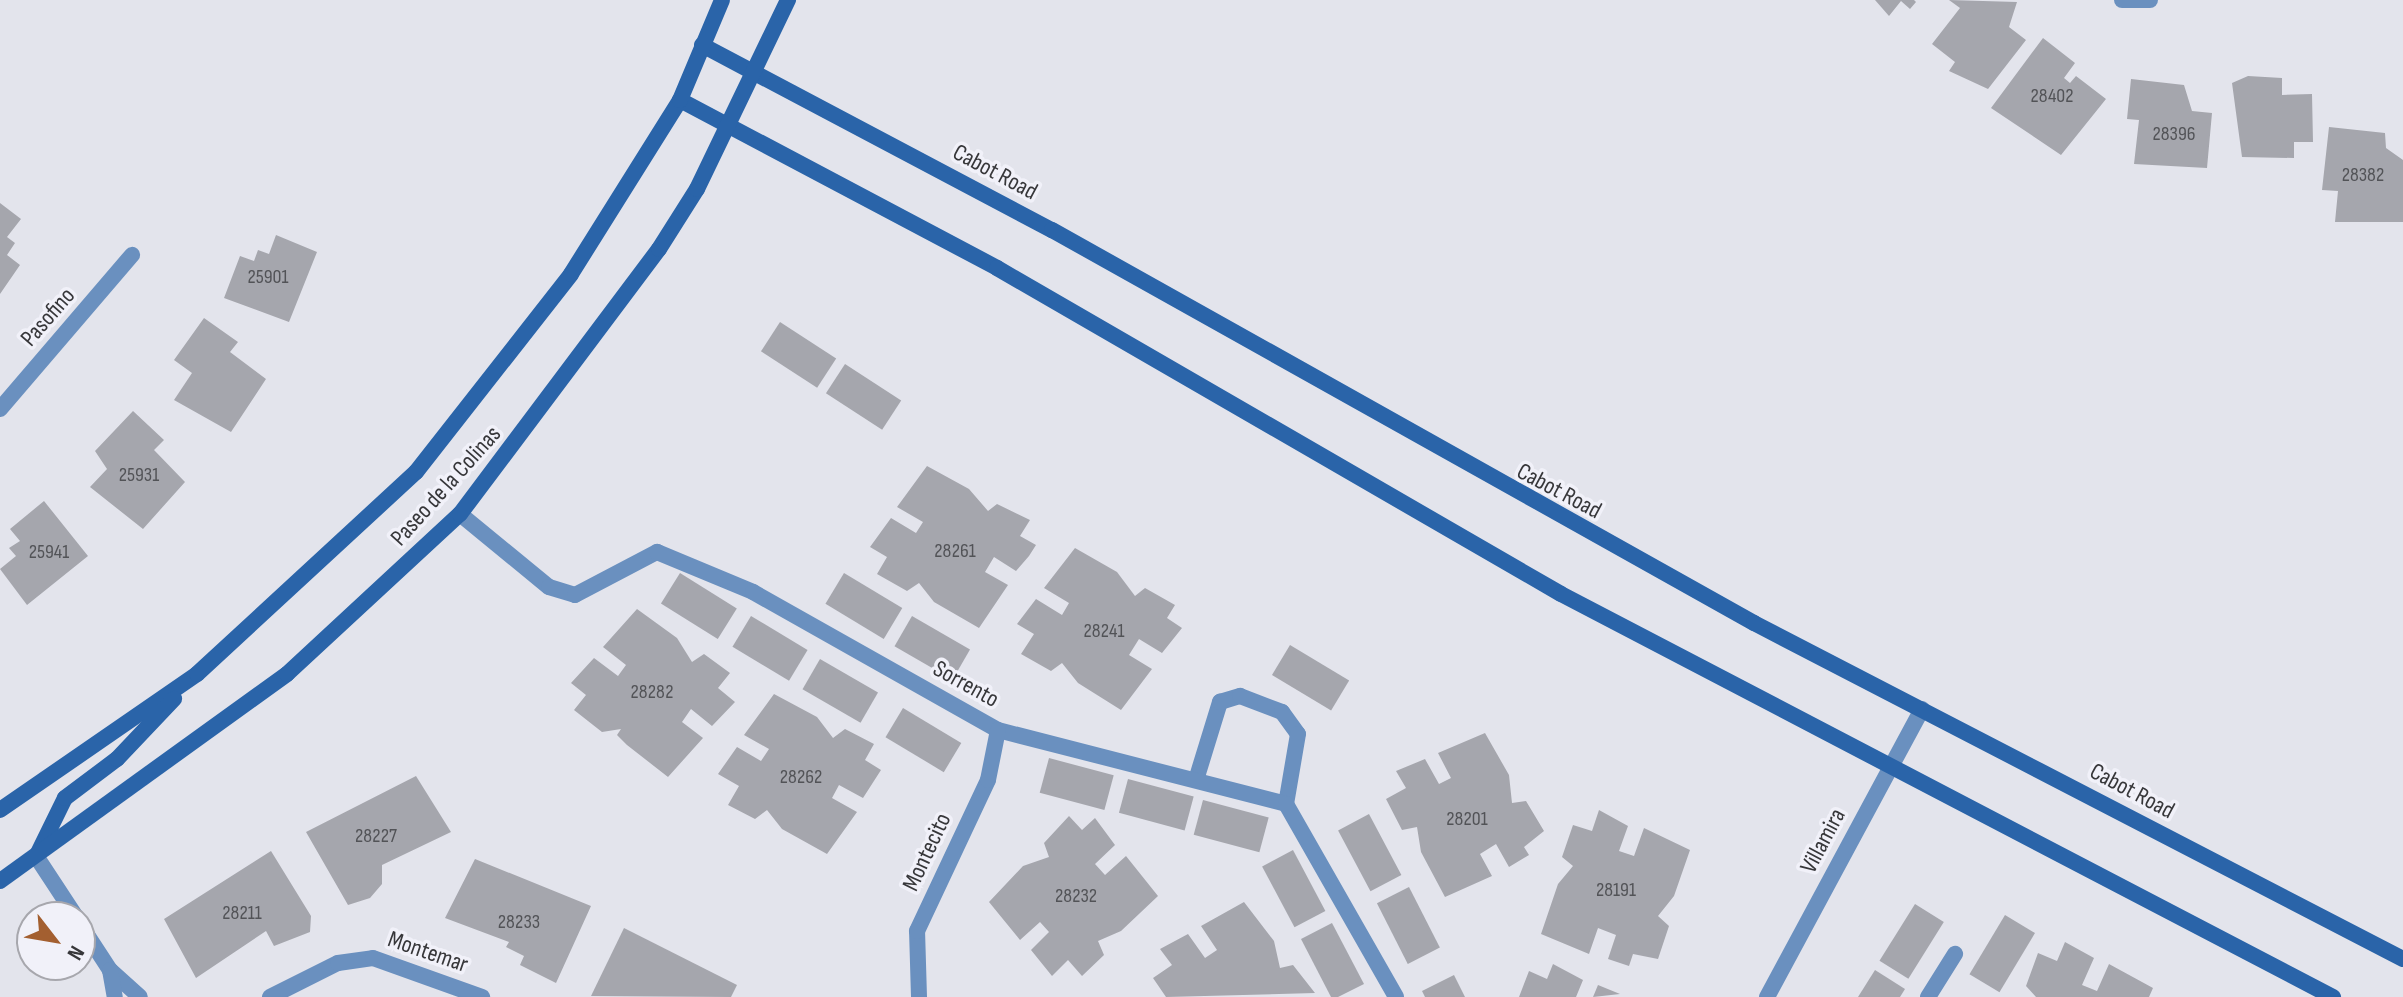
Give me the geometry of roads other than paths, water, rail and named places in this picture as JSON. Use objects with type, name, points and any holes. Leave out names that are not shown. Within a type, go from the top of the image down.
[{"type":"main road","name":"Paseo de la Colinas","points":[[0,810],[197,674],[339,550],[502,370],[680,100],[722,0]]},
{"type":"main road","name":"Paseo de la Colinas","points":[[0,881],[287,674],[460,514],[659,249],[728,126],[788,0]]},
{"type":"main road","name":"Cabot Road","points":[[702,45],[1052,230],[1506,490],[2403,959]]},
{"type":"main road","points":[[680,100],[997,268],[1561,594],[2333,997]]},
{"type":"main road","points":[[36,856],[65,798],[117,759],[197,674]]},
{"type":"street","points":[[2122,0],[2150,0]]},
{"type":"street","name":"Pasofino","points":[[0,409],[132,255]]},
{"type":"street","name":"Sorrento","points":[[460,514],[538,579],[575,595],[657,552],[753,592],[998,730],[1286,804]]},
{"type":"street","points":[[1196,780],[1220,702],[1240,696],[1282,712],[1298,734],[1286,804],[1396,997]]},
{"type":"street","name":"Villamira","points":[[1767,997],[1922,709]]},
{"type":"street","name":"Montecito","points":[[919,997],[917,931],[988,780],[998,730]]},
{"type":"street","points":[[36,856],[66,901]]},
{"type":"street","points":[[96,949],[110,970],[140,997]]},
{"type":"street","points":[[1928,997],[1955,954]]},
{"type":"street","name":"Montemar","points":[[270,997],[338,963],[373,958],[482,997]]},
{"type":"street","points":[[110,970],[115,997]]}]
